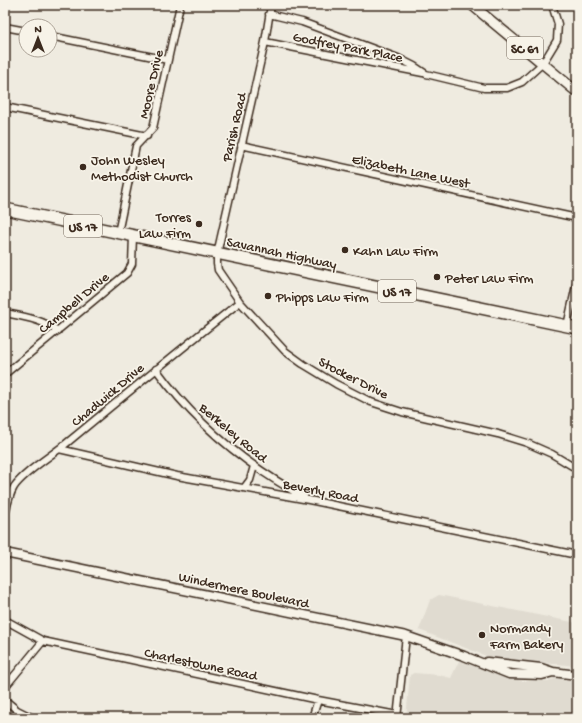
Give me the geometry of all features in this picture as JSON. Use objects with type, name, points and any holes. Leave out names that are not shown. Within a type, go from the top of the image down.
[{"type":"highway","name":"Savannah Highway","points":[[5,209],[572,327]]},
{"type":"main road","name":"SC 61","points":[[472,5],[577,92]]},
{"type":"street","name":"Moore Drive","points":[[118,233],[136,146],[153,128],[180,5]]},
{"type":"street","name":"Parish Road","points":[[218,254],[271,5]]},
{"type":"street","name":"Godfrey Park Place","points":[[264,42],[426,74],[484,88],[507,88],[522,82],[543,63],[557,40],[558,24],[552,5]]},
{"type":"street","name":"Godfrey Park Place","points":[[270,14],[302,22],[398,58],[426,74]]},
{"type":"street","points":[[5,26],[18,29]]},
{"type":"street","points":[[58,38],[168,60]]},
{"type":"street","points":[[5,107],[146,136]]},
{"type":"street","name":"Elizabeth Lane West","points":[[241,145],[577,218]]},
{"type":"street","name":"Campbell Drive","points":[[5,374],[127,273],[132,264],[133,236]]},
{"type":"street","name":"Stocker Drive","points":[[218,254],[218,270],[240,302],[285,351],[336,384],[371,402],[402,412],[498,434],[527,443],[552,454],[577,469]]},
{"type":"street","points":[[572,327],[577,281]]},
{"type":"street","name":"Chadwick Drive","points":[[5,513],[10,496],[15,486],[24,477],[240,302]]},
{"type":"street","points":[[5,313],[48,323],[58,331]]},
{"type":"street","name":"Berkeley Road","points":[[156,369],[170,388],[204,425],[254,466],[277,482],[309,500]]},
{"type":"street","name":"Beverly Road","points":[[59,449],[177,476],[309,500],[577,555]]},
{"type":"street","points":[[244,488],[250,480],[254,466]]},
{"type":"street","name":"Windermere Boulevard","points":[[5,554],[406,636],[475,660],[508,674],[542,675],[553,672]]},
{"type":"street","name":"Charlestowne Road","points":[[5,620],[43,641],[397,717]]},
{"type":"street","points":[[397,717],[406,636]]},
{"type":"street","points":[[5,687],[43,641]]},
{"type":"street","name":"Windermere Boulevard","points":[[475,660],[541,668],[553,672],[577,675]]},
{"type":"street","points":[[5,700],[17,710],[33,718]]},
{"type":"street","points":[[312,718],[318,700]]},
{"type":"shaded area","points":[[439,595],[577,623],[577,666],[489,657],[419,630],[430,600]]},
{"type":"shaded area","points":[[459,661],[507,678],[523,681],[548,681],[558,677],[577,683],[577,718],[406,718],[410,675],[414,673],[439,675],[451,678]]},
{"type":"place","name":"John Wesley Methodist Church","points":[[83,167]]},
{"type":"place","name":"Torres Law Firm","points":[[199,224]]},
{"type":"place","name":"Kahn Law Firm","points":[[345,250]]},
{"type":"place","name":"Peter Law Firm","points":[[437,277]]},
{"type":"place","name":"Phipps Law Firm","points":[[268,296]]},
{"type":"place","name":"Normandy Farm Bakery","points":[[482,635]]}]
